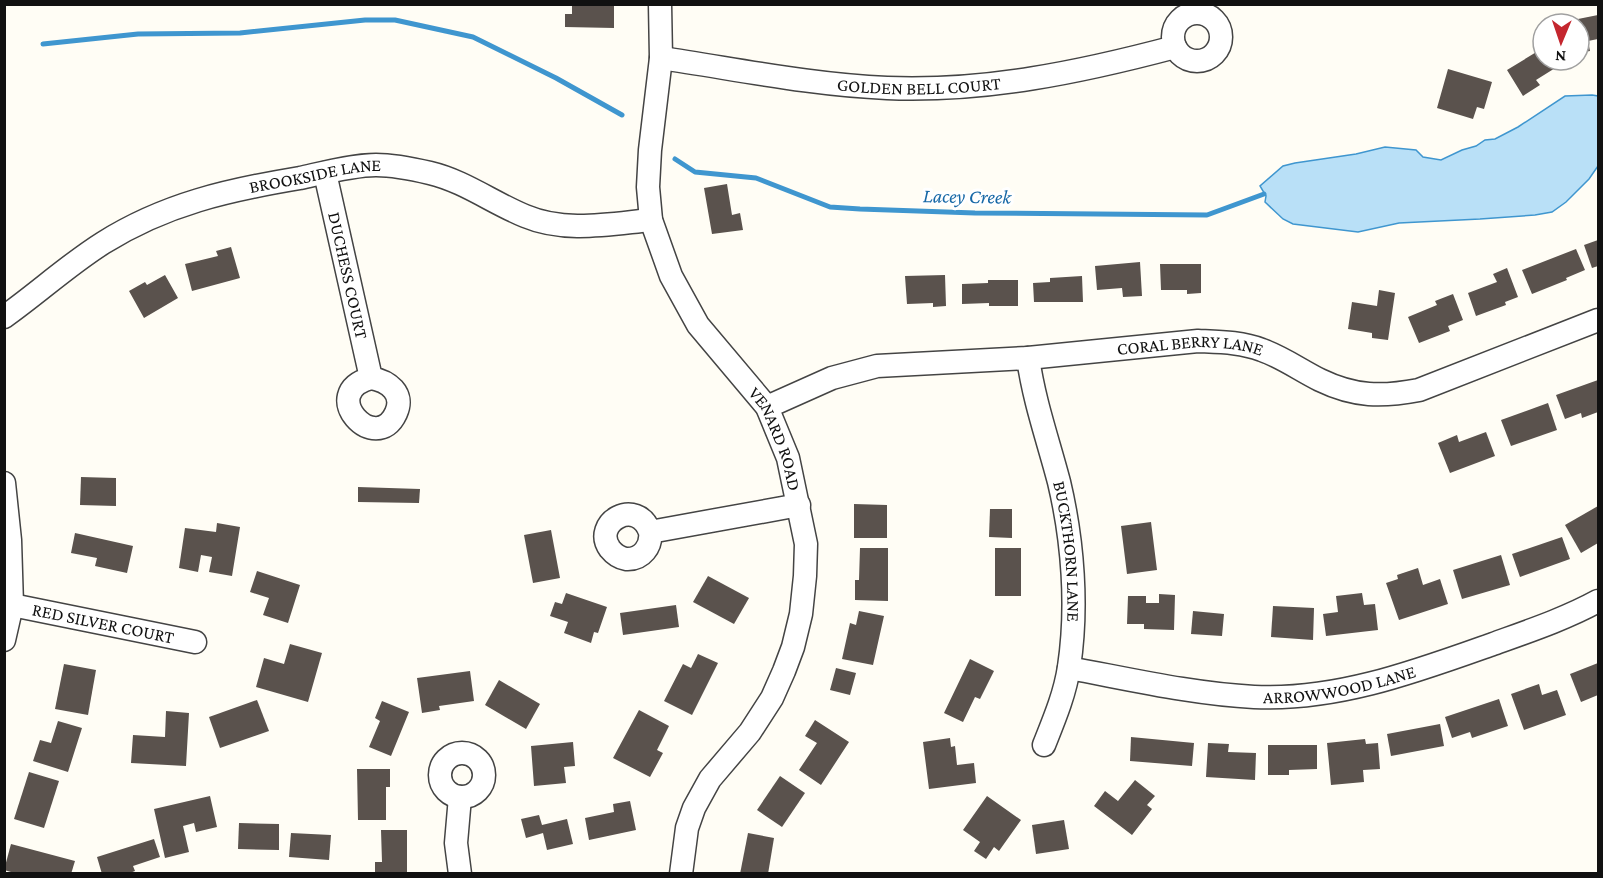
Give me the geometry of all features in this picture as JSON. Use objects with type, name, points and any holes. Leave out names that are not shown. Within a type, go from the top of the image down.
[{"type":"street","name":"VENARD ROAD","points":[[660,4],[661,58],[648,187],[651,220],[671,276],[698,326],[767,407],[788,458],[806,544],[801,614],[793,647],[772,698],[750,732],[710,779],[694,808],[687,828],[681,873]]},
{"type":"street","name":"GOLDEN BELL COURT","points":[[661,58],[849,86],[950,88],[1011,83],[1079,71],[1175,47]]},
{"type":"street","name":"BROOKSIDE LANE","points":[[4,317],[101,245],[163,212],[194,200],[235,189],[374,165],[403,167],[432,173],[489,197],[526,217],[559,225],[580,227],[651,220]]},
{"type":"street","name":"DUCHESS COURT","points":[[325,173],[371,378]]},
{"type":"street","name":"CORAL BERRY LANE","points":[[767,407],[832,378],[877,366],[1028,358],[1181,343],[1226,342],[1260,349],[1338,388],[1363,394],[1391,395],[1419,390],[1599,320]]},
{"type":"street","name":"BUCKTHORN LANE","points":[[1028,358],[1032,389],[1059,481],[1070,545],[1072,593],[1069,668],[1063,695],[1044,745]]},
{"type":"street","points":[[4,483],[10,540],[12,605],[4,640]]},
{"type":"street","points":[[650,532],[799,505]]},
{"type":"street","name":"ARROWWOOD LANE","points":[[1069,668],[1201,691],[1254,697],[1313,694],[1388,680],[1424,669],[1562,619],[1599,601]]},
{"type":"street","name":"RED SILVER COURT","points":[[12,605],[195,642]]},
{"type":"street","points":[[460,797],[456,843],[460,873]]},
{"type":"water","points":[[1565,96],[1598,96],[1598,166],[1589,179],[1566,202],[1552,212],[1480,219],[1399,223],[1358,232],[1293,224],[1283,219],[1265,202],[1266,196],[1260,186],[1283,166],[1385,147],[1416,150],[1423,157],[1441,160],[1485,140],[1495,139],[1518,127]]},
{"type":"building","points":[[572,4],[614,4],[614,28],[565,27],[565,14],[572,14]]},
{"type":"building","points":[[1598,15],[1598,39],[1591,40],[1591,16]]},
{"type":"building","points":[[1531,55],[1531,72],[1549,72],[1536,80],[1540,85],[1523,96],[1507,70]]},
{"type":"building","points":[[1448,69],[1492,82],[1484,109],[1477,107],[1473,119],[1437,108]]},
{"type":"building","points":[[727,184],[732,215],[740,213],[743,230],[712,234],[704,188]]},
{"type":"building","points":[[1598,240],[1598,266],[1592,268],[1584,245]]},
{"type":"building","points":[[231,247],[240,278],[192,291],[185,264],[218,256],[216,251]]},
{"type":"building","points":[[1576,249],[1585,270],[1532,294],[1522,270]]},
{"type":"building","points":[[1140,262],[1142,296],[1123,297],[1122,288],[1097,290],[1095,266]]},
{"type":"building","points":[[1160,264],[1201,264],[1201,293],[1187,294],[1187,290],[1161,290]]},
{"type":"building","points":[[1507,268],[1518,297],[1505,302],[1506,305],[1476,316],[1468,293],[1497,282],[1493,274]]},
{"type":"building","points":[[165,275],[178,298],[144,318],[129,291],[145,282],[147,285]]},
{"type":"building","points":[[945,275],[946,306],[933,307],[933,303],[907,304],[905,276]]},
{"type":"building","points":[[1082,276],[1083,302],[1034,302],[1033,283],[1050,282],[1050,278]]},
{"type":"building","points":[[988,280],[1018,280],[1018,306],[989,306],[989,303],[962,304],[962,284],[988,283]]},
{"type":"building","points":[[1379,290],[1395,293],[1388,340],[1372,338],[1372,333],[1348,329],[1352,302],[1377,306]]},
{"type":"building","points":[[1453,294],[1463,320],[1448,326],[1450,331],[1419,343],[1408,317],[1437,305],[1435,301]]},
{"type":"building","points":[[1598,380],[1598,412],[1582,418],[1581,413],[1565,419],[1556,395]]},
{"type":"building","points":[[1548,403],[1557,430],[1511,446],[1501,420]]},
{"type":"building","points":[[1486,432],[1495,456],[1450,473],[1438,443],[1457,435],[1459,442]]},
{"type":"building","points":[[81,477],[116,478],[116,506],[80,505]]},
{"type":"building","points":[[358,487],[420,489],[419,503],[358,502]]},
{"type":"building","points":[[854,504],[887,505],[887,538],[854,538]]},
{"type":"building","points":[[1598,506],[1598,543],[1581,553],[1565,525]]},
{"type":"building","points":[[990,509],[1012,509],[1012,538],[989,537]]},
{"type":"building","points":[[1151,522],[1157,570],[1127,574],[1121,526]]},
{"type":"building","points":[[217,523],[240,527],[232,576],[209,572],[212,557],[201,555],[198,572],[179,568],[185,528],[216,532]]},
{"type":"building","points":[[551,530],[560,578],[533,583],[524,535]]},
{"type":"building","points":[[75,533],[133,546],[127,573],[95,566],[97,558],[71,553]]},
{"type":"building","points":[[1562,537],[1570,559],[1520,577],[1512,554]]},
{"type":"building","points":[[860,548],[888,548],[888,601],[855,600],[855,580],[859,580]]},
{"type":"building","points":[[995,548],[1021,548],[1021,596],[995,596]]},
{"type":"building","points":[[1501,555],[1510,585],[1462,599],[1453,570]]},
{"type":"building","points":[[1418,568],[1423,585],[1440,579],[1448,604],[1399,620],[1386,583],[1398,579],[1397,575]]},
{"type":"building","points":[[257,571],[300,585],[288,623],[263,615],[269,598],[250,592]]},
{"type":"building","points":[[708,576],[749,598],[734,624],[693,602]]},
{"type":"building","points":[[566,593],[607,607],[598,633],[594,632],[591,643],[564,633],[568,622],[550,616],[555,602],[562,604]]},
{"type":"building","points":[[1362,593],[1364,605],[1375,604],[1378,630],[1326,636],[1323,614],[1338,612],[1336,596]]},
{"type":"building","points":[[1159,594],[1175,595],[1174,630],[1144,629],[1144,624],[1127,624],[1128,596],[1146,596],[1146,603],[1159,603]]},
{"type":"building","points":[[676,605],[679,627],[623,635],[620,613]]},
{"type":"building","points":[[1273,606],[1314,608],[1313,640],[1271,637]]},
{"type":"building","points":[[859,611],[884,616],[873,665],[842,659],[850,623],[856,625]]},
{"type":"building","points":[[1193,611],[1224,614],[1222,636],[1191,634]]},
{"type":"building","points":[[290,644],[322,653],[308,702],[256,687],[264,658],[284,664]]},
{"type":"building","points":[[698,654],[718,663],[692,715],[664,701],[683,664],[691,668]]},
{"type":"building","points":[[970,659],[994,671],[980,699],[975,697],[963,722],[944,713]]},
{"type":"building","points":[[1598,663],[1598,695],[1581,702],[1570,674]]},
{"type":"building","points":[[64,664],[96,670],[88,715],[55,709]]},
{"type":"building","points":[[836,668],[856,673],[850,695],[830,690]]},
{"type":"building","points":[[470,671],[474,701],[439,706],[440,710],[422,713],[417,678]]},
{"type":"building","points":[[499,680],[540,704],[526,729],[485,705]]},
{"type":"building","points":[[1539,684],[1542,695],[1557,690],[1566,715],[1524,730],[1511,694]]},
{"type":"building","points":[[1499,699],[1508,726],[1472,738],[1470,732],[1452,738],[1445,717]]},
{"type":"building","points":[[257,700],[269,731],[220,748],[209,717]]},
{"type":"building","points":[[382,701],[409,712],[391,756],[369,747],[380,721],[375,718]]},
{"type":"building","points":[[639,710],[669,726],[657,750],[663,753],[650,777],[613,758]]},
{"type":"building","points":[[166,711],[189,713],[186,766],[131,763],[133,735],[165,737]]},
{"type":"building","points":[[815,720],[849,742],[821,785],[799,770],[817,743],[805,736]]},
{"type":"building","points":[[58,721],[82,728],[68,772],[33,761],[40,740],[51,743]]},
{"type":"building","points":[[1440,724],[1444,746],[1391,756],[1387,734]]},
{"type":"building","points":[[1131,737],[1194,743],[1192,766],[1130,761]]},
{"type":"building","points":[[950,738],[951,747],[955,746],[957,765],[974,763],[976,783],[929,789],[923,742]]},
{"type":"building","points":[[1365,739],[1366,744],[1378,743],[1380,769],[1363,770],[1364,782],[1331,785],[1327,743]]},
{"type":"building","points":[[573,742],[575,766],[564,767],[566,783],[534,786],[531,746]]},
{"type":"building","points":[[1208,743],[1229,744],[1228,752],[1256,753],[1255,780],[1206,777]]},
{"type":"building","points":[[1268,745],[1317,745],[1317,769],[1289,770],[1289,775],[1268,775]]},
{"type":"building","points":[[357,769],[390,769],[390,787],[386,787],[386,820],[358,820]]},
{"type":"building","points":[[29,772],[59,781],[44,828],[14,819]]},
{"type":"building","points":[[780,776],[805,793],[782,827],[757,810]]},
{"type":"building","points":[[1135,780],[1155,796],[1147,805],[1152,809],[1132,835],[1094,806],[1105,791],[1118,801]]},
{"type":"building","points":[[210,796],[217,827],[196,832],[194,823],[183,826],[189,852],[165,858],[154,809]]},
{"type":"building","points":[[987,796],[1021,820],[999,851],[994,847],[986,859],[974,851],[980,842],[963,830]]},
{"type":"building","points":[[630,801],[636,830],[589,840],[585,818],[614,812],[613,804]]},
{"type":"building","points":[[539,815],[542,825],[567,819],[573,844],[547,850],[543,833],[526,838],[521,819]]},
{"type":"building","points":[[1064,820],[1069,849],[1036,854],[1032,825]]},
{"type":"building","points":[[239,823],[279,824],[279,850],[238,849]]},
{"type":"building","points":[[381,830],[407,830],[407,874],[375,874],[375,862],[382,862]]},
{"type":"building","points":[[291,833],[331,835],[329,860],[289,857]]},
{"type":"building","points":[[748,833],[774,838],[768,874],[740,874]]},
{"type":"building","points":[[154,839],[160,857],[133,866],[135,871],[127,874],[102,874],[97,857]]},
{"type":"building","points":[[11,844],[75,861],[71,874],[18,874],[4,870]]},
{"type":"waterway","name":"Lacey Creek","points":[[43,44],[138,34],[240,33],[365,20],[395,20],[473,37],[556,78],[622,115]]},
{"type":"waterway","name":"Lacey Creek","points":[[675,159],[695,172],[756,178],[830,207],[860,209],[975,213],[1207,215],[1264,194]]}]
